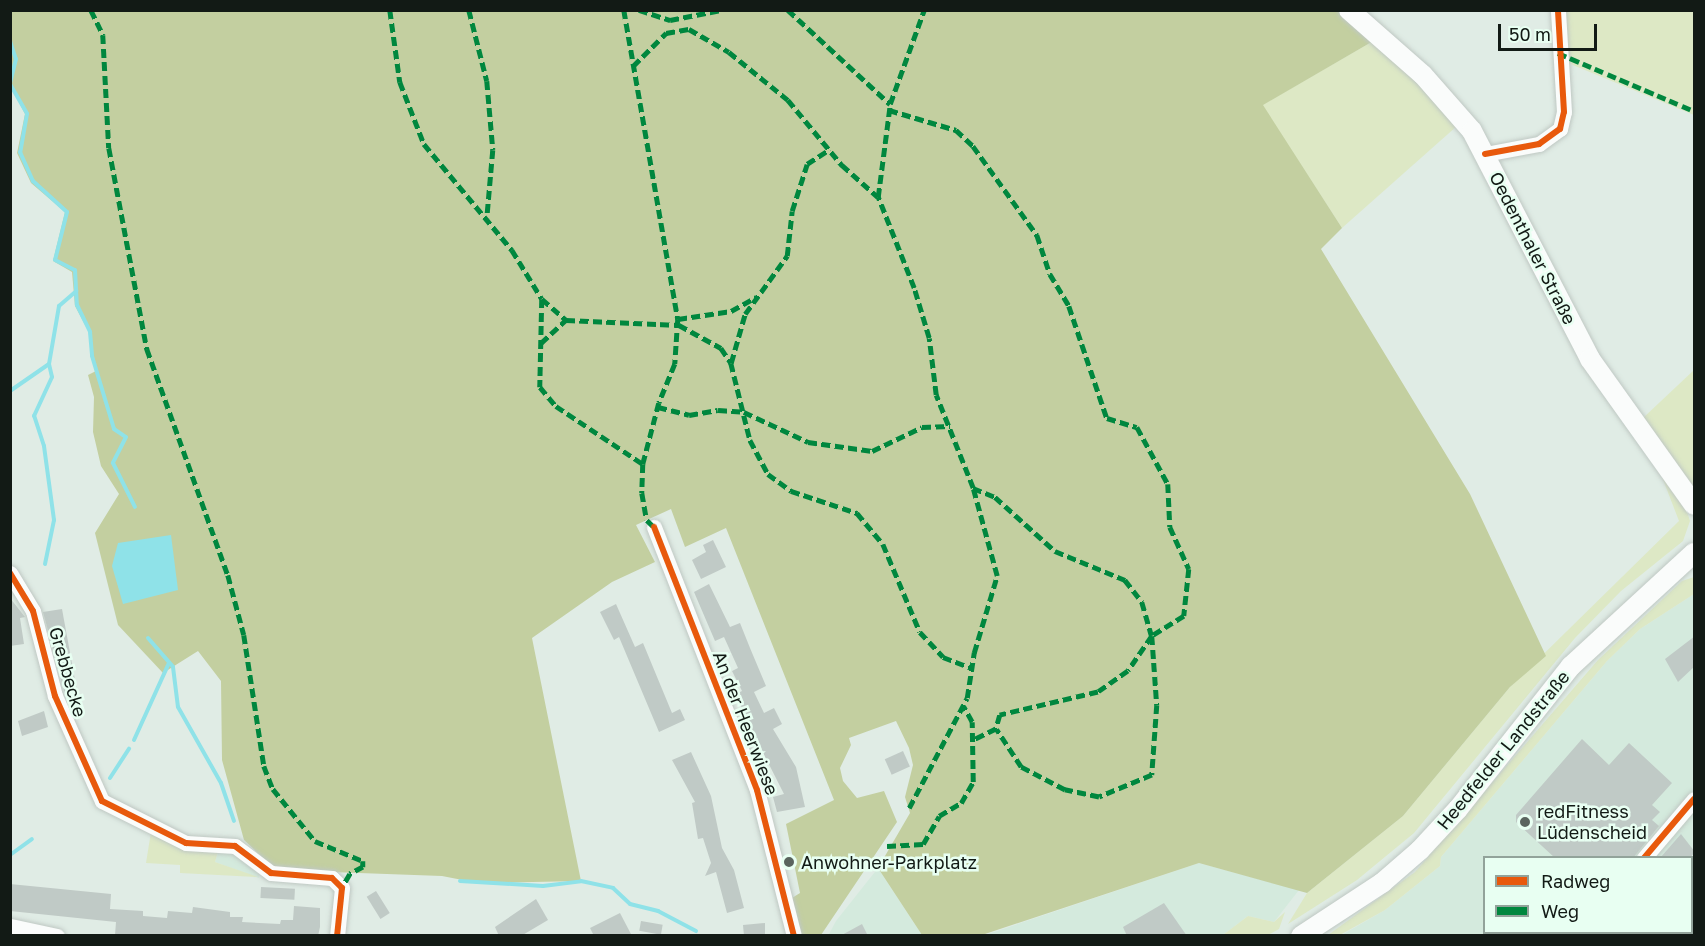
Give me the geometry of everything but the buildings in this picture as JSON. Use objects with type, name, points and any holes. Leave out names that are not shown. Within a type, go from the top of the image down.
[{"type":"main road","name":"Oedenthaler Straße","points":[[1349,10],[1447,100],[1485,154],[1590,359],[1695,505]]},
{"type":"main road","name":"Heedfelder Landstraße","points":[[1301,936],[1382,883],[1420,850],[1458,809],[1571,666],[1695,553]]},
{"type":"street","points":[[1485,154],[1539,144],[1560,129],[1564,103],[1558,10]]},
{"type":"street","name":"An der Heerwiese","points":[[654,527],[757,790],[794,936]]},
{"type":"street","name":"Grebbecke","points":[[10,573],[33,610],[56,696],[102,801],[186,843],[228,844],[271,873],[332,878],[342,888],[338,936]]},
{"type":"street","points":[[1646,856],[1695,799]]},
{"type":"street","points":[[10,926],[57,936]]},
{"type":"shaded area","points":[[1694,594],[1692,856],[1483,856],[1483,934],[1681,935],[1340,936],[1385,910],[1440,866],[1441,857],[1607,661],[1640,629]]},
{"type":"shaded area","points":[[231,851],[260,869],[259,878],[215,862],[218,852]]},
{"type":"shaded area","points":[[1199,863],[1299,890],[1274,922],[1248,916],[1223,935],[982,936]]},
{"type":"shaded area","points":[[878,868],[922,935],[828,936],[836,921]]},
{"type":"green space","points":[[10,11],[1338,11],[1375,40],[1263,105],[1342,228],[1321,249],[1470,494],[1546,656],[1510,687],[1403,816],[1307,893],[1199,863],[982,935],[922,935],[878,868],[910,813],[905,797],[913,765],[909,748],[896,721],[849,738],[851,745],[840,768],[843,781],[857,798],[884,791],[897,822],[821,935],[799,935],[792,898],[800,893],[786,824],[834,800],[726,528],[685,547],[671,509],[636,525],[655,562],[612,582],[532,638],[581,881],[478,883],[442,876],[276,870],[244,840],[222,760],[221,681],[198,651],[163,673],[118,625],[95,533],[119,494],[101,466],[93,432],[94,397],[88,375],[96,371],[89,332],[75,306],[72,272],[53,261],[65,212],[31,183],[17,153],[25,114],[11,87]]},
{"type":"green space","points":[[1561,11],[1694,11],[1694,115],[1563,61]]},
{"type":"green space","points":[[1375,40],[1408,69],[1457,126],[1342,228],[1262,105]]},
{"type":"green space","points":[[1694,370],[1694,490],[1643,418]]},
{"type":"green space","points":[[1657,464],[1684,502],[1690,521],[1683,541],[1621,591],[1575,638],[1414,833],[1357,880],[1288,924],[1307,893],[1403,816],[1510,687],[1679,521]]},
{"type":"green space","points":[[1694,577],[1694,594],[1640,629],[1607,661],[1441,857],[1440,866],[1385,910],[1340,935],[1328,935],[1415,872],[1598,660],[1682,581]]},
{"type":"green space","points":[[151,832],[218,852],[215,862],[258,877],[180,873],[180,865],[146,863]]},
{"type":"green space","points":[[1285,912],[1279,929],[1268,935],[1223,935],[1248,916],[1274,922]]},
{"type":"water","points":[[171,535],[178,590],[123,604],[112,566],[118,543]]},
{"type":"waterway","points":[[10,41],[16,59],[10,83]]},
{"type":"waterway","points":[[10,84],[27,114],[20,152],[33,181],[67,212],[55,260],[75,270],[77,305],[90,332],[92,356],[114,429],[126,437],[113,463],[135,507]]},
{"type":"waterway","points":[[10,391],[49,364],[59,306],[76,291]]},
{"type":"waterway","points":[[45,564],[54,520],[44,446],[34,416],[52,377],[49,364]]},
{"type":"waterway","points":[[148,638],[173,667],[178,707],[221,783],[234,821]]},
{"type":"waterway","points":[[134,740],[169,663]]},
{"type":"waterway","points":[[110,778],[129,749]]},
{"type":"waterway","points":[[10,855],[32,839]]},
{"type":"waterway","points":[[460,881],[543,886],[581,881],[613,888],[630,904],[658,911],[696,931]]},
{"type":"marked path","points":[[91,10],[103,35],[109,148],[147,349],[228,575],[244,635],[264,766],[273,789],[315,841],[363,861],[363,867],[350,874],[342,888]]},
{"type":"marked path","points":[[390,10],[400,82],[424,144],[512,250],[542,299],[566,320],[679,325],[721,348],[731,363],[750,440],[768,474],[791,491],[857,513],[883,544],[920,632],[943,657],[971,668]]},
{"type":"marked path","points":[[469,10],[487,81],[493,150],[487,218]]},
{"type":"marked path","points":[[624,10],[678,319],[675,364],[659,403],[643,464],[642,493],[647,520],[654,527]]},
{"type":"marked path","points":[[639,10],[670,20],[721,10]]},
{"type":"marked path","points":[[788,10],[890,104]]},
{"type":"marked path","points":[[909,808],[967,698],[974,653],[997,576],[973,488],[936,395],[929,338],[914,288],[878,197],[890,104],[924,10]]},
{"type":"marked path","points":[[633,66],[666,33],[689,29],[729,52],[788,100],[842,165],[878,197]]},
{"type":"marked path","points":[[1558,53],[1694,111]]},
{"type":"marked path","points":[[889,110],[956,130],[973,146],[1037,235],[1050,274],[1069,306],[1107,418],[1137,427],[1168,484],[1170,527],[1189,569],[1184,616],[1152,636],[1128,671],[1098,692],[1000,715],[996,729],[973,740]]},
{"type":"marked path","points":[[731,363],[745,314],[787,256],[792,211],[807,164],[830,149]]},
{"type":"marked path","points":[[678,319],[731,311],[756,297]]},
{"type":"marked path","points":[[542,299],[540,387],[556,406],[643,464]]},
{"type":"marked path","points":[[541,343],[566,320]]},
{"type":"marked path","points":[[658,407],[689,415],[718,410],[744,412],[808,442],[872,451],[922,427],[950,426]]},
{"type":"marked path","points":[[973,488],[995,497],[1055,551],[1125,580],[1142,602],[1152,636],[1157,705],[1152,775],[1099,797],[1065,790],[1021,767],[996,729]]},
{"type":"marked path","points":[[887,846],[923,844],[939,816],[961,803],[973,782],[972,722],[963,706]]},
{"type":"cycle path","points":[[1485,154],[1539,144],[1560,129],[1564,112],[1558,10]]},
{"type":"cycle path","points":[[654,527],[757,790],[794,936]]},
{"type":"cycle path","points":[[10,573],[33,611],[55,696],[102,801],[186,843],[235,846],[271,873],[332,878],[342,888],[337,936]]},
{"type":"cycle path","points":[[1646,856],[1694,799]]},
{"type":"place","name":"redFitness Lüdenscheid","points":[[1525,822]]},
{"type":"place","name":"Anwohner-Parkplatz","points":[[789,862]]}]
